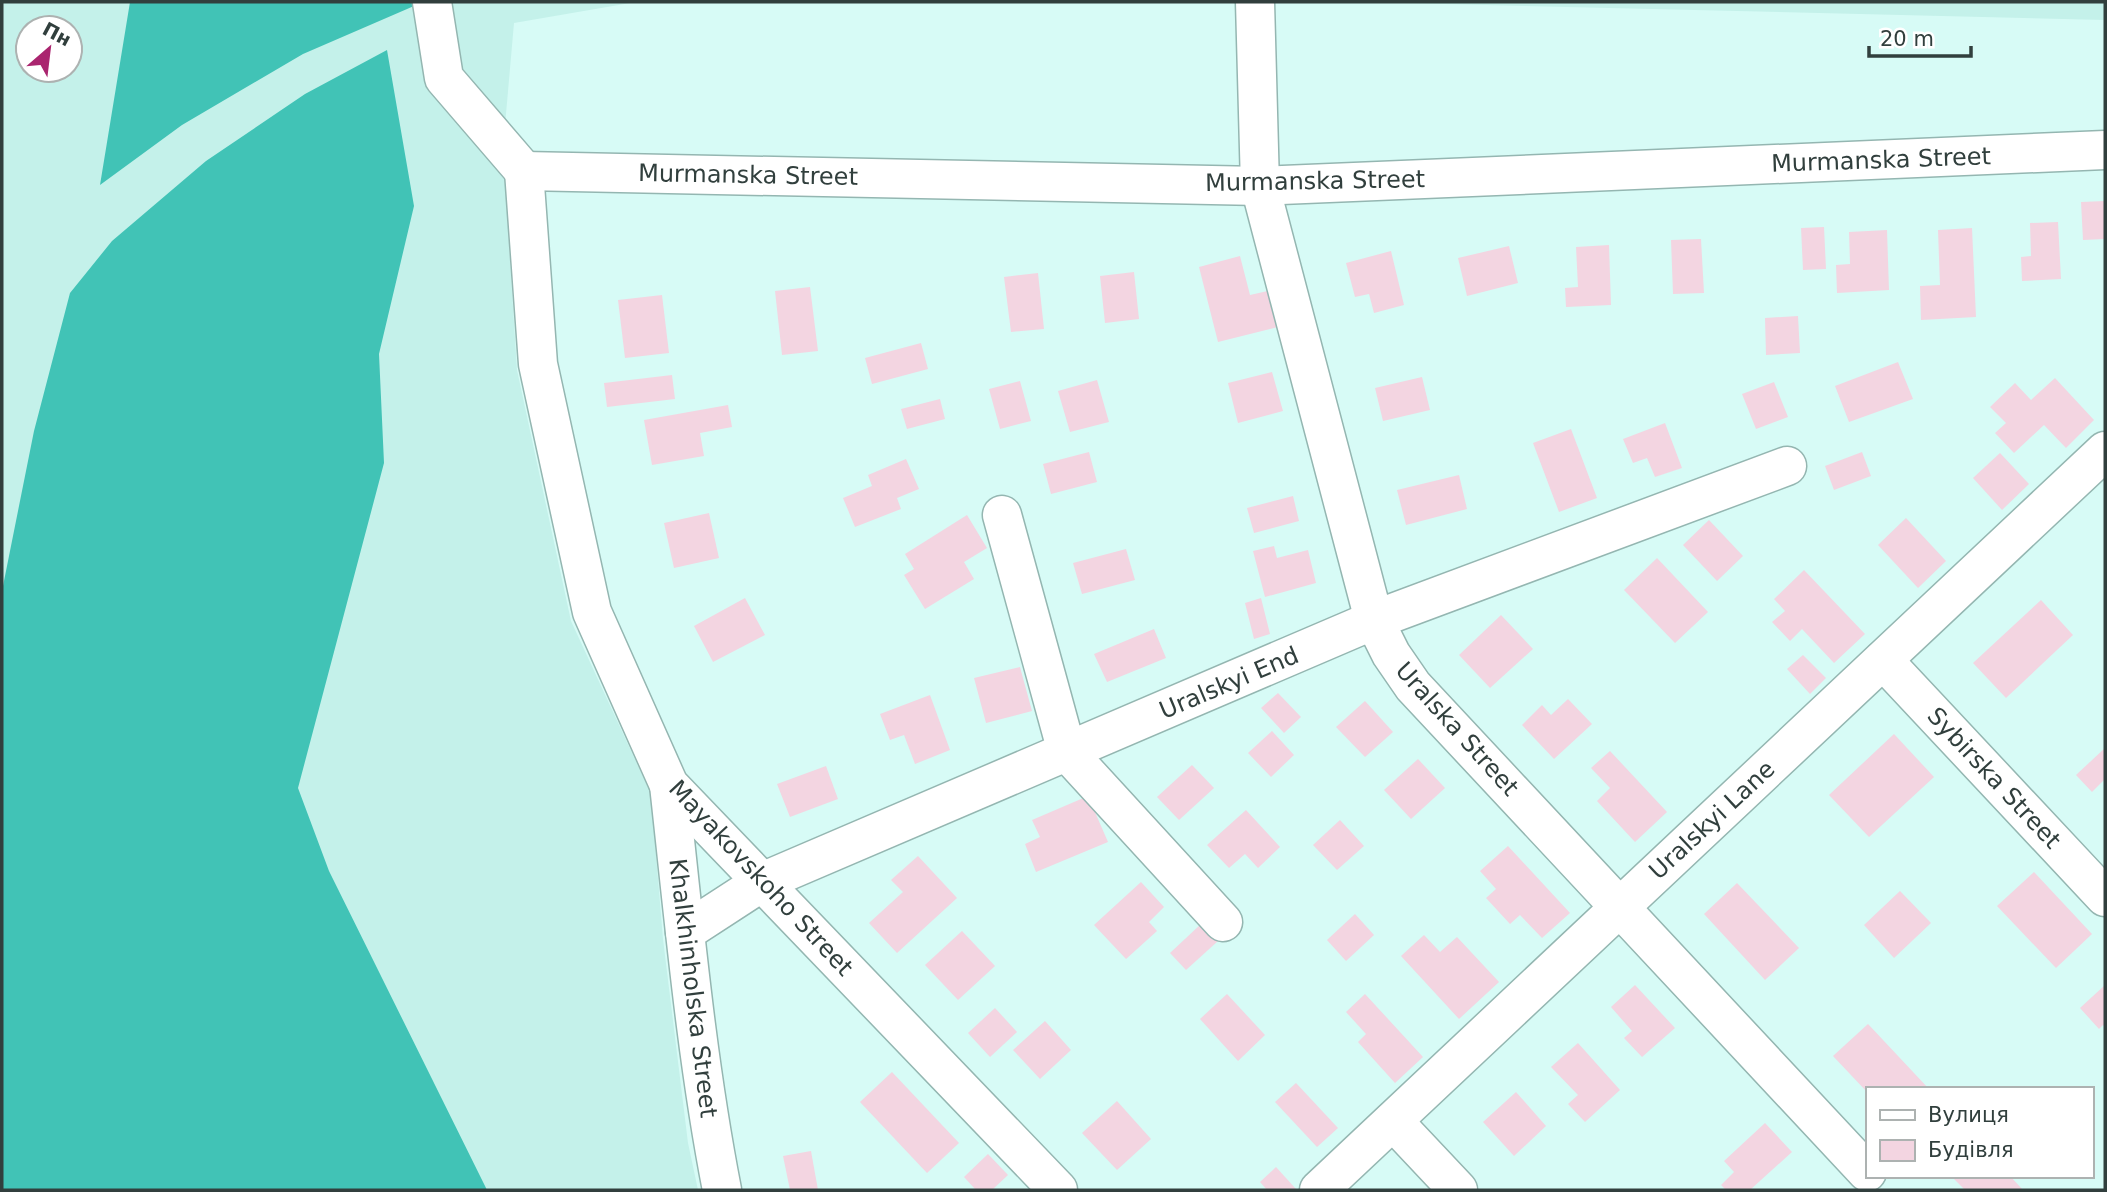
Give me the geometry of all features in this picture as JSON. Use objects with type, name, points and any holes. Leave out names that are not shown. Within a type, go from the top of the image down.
[{"type":"street","points":[[432,2],[443,78],[524,171]]},
{"type":"street","name":"Uralska Street","points":[[1255,2],[1260,186],[1374,620],[1391,654],[1413,686],[1866,1171]]},
{"type":"street","name":"Murmanska Street","points":[[524,171],[1260,186],[2105,150]]},
{"type":"street","name":"Mayakovskoho Street","points":[[524,171],[538,364],[592,612],[669,785],[1058,1190]]},
{"type":"street","name":"Uralskyi Lane","points":[[1319,1190],[2105,451]]},
{"type":"street","name":"Uralskyi End","points":[[685,932],[762,882],[1374,620],[1787,466]]},
{"type":"street","points":[[1002,515],[1067,752],[1223,922]]},
{"type":"street","name":"Sybirska Street","points":[[1884,660],[2105,897]]},
{"type":"street","name":"Khalkhinholska Street","points":[[669,785],[712,1140],[722,1190]]},
{"type":"street","points":[[1393,1121],[1458,1190]]},
{"type":"shaded area","points":[[2,2],[636,2],[514,23],[503,148],[517,370],[571,621],[651,794],[663,939],[688,1143],[698,1190],[2,1190]]},
{"type":"shaded area","points":[[130,2],[412,2],[414,6],[303,54],[182,125],[100,185]]},
{"type":"shaded area","points":[[1363,2],[2105,2],[2105,20]]},
{"type":"shaded area","points":[[387,50],[414,206],[379,354],[384,463],[298,788],[329,871],[487,1190],[2,1190],[2,591],[34,431],[70,293],[112,241],[206,161],[305,94]]},
{"type":"building","points":[[2105,201],[2105,239],[2083,240],[2081,202]]},
{"type":"building","points":[[2058,222],[2061,279],[2022,281],[2021,257],[2031,256],[2030,223]]},
{"type":"building","points":[[1824,227],[1826,269],[1803,270],[1801,228]]},
{"type":"building","points":[[1972,228],[1976,317],[1921,320],[1920,286],[1940,285],[1938,230]]},
{"type":"building","points":[[1887,230],[1889,290],[1837,293],[1836,265],[1850,264],[1849,232]]},
{"type":"building","points":[[1701,239],[1704,293],[1673,294],[1671,240]]},
{"type":"building","points":[[1609,245],[1611,305],[1566,307],[1565,288],[1578,287],[1576,247]]},
{"type":"building","points":[[1509,246],[1518,283],[1467,296],[1458,258]]},
{"type":"building","points":[[1391,251],[1404,305],[1374,313],[1369,294],[1355,297],[1346,263]]},
{"type":"building","points":[[1240,256],[1250,295],[1272,290],[1282,326],[1218,342],[1199,267]]},
{"type":"building","points":[[1134,272],[1139,319],[1105,323],[1100,276]]},
{"type":"building","points":[[1038,273],[1044,329],[1011,332],[1004,277]]},
{"type":"building","points":[[810,287],[818,351],[782,355],[775,291]]},
{"type":"building","points":[[662,295],[669,353],[625,358],[618,300]]},
{"type":"building","points":[[1798,316],[1800,353],[1766,355],[1765,318]]},
{"type":"building","points":[[921,343],[928,369],[872,384],[865,358]]},
{"type":"building","points":[[1898,362],[1913,399],[1849,422],[1835,386]]},
{"type":"building","points":[[1272,372],[1283,411],[1238,423],[1228,383]]},
{"type":"building","points":[[672,375],[675,399],[607,407],[604,383]]},
{"type":"building","points":[[1422,377],[1430,410],[1383,421],[1375,388]]},
{"type":"building","points":[[2055,378],[2094,420],[2066,448],[2044,425],[2014,453],[1995,433],[2006,423],[1990,407],[2015,383],[2031,400]]},
{"type":"building","points":[[1097,380],[1109,422],[1070,432],[1058,391]]},
{"type":"building","points":[[1020,381],[1031,421],[1000,429],[989,389]]},
{"type":"building","points":[[1774,382],[1788,417],[1756,429],[1742,394]]},
{"type":"building","points":[[940,399],[945,419],[907,429],[901,409]]},
{"type":"building","points":[[728,405],[732,427],[700,433],[704,456],[652,465],[644,420]]},
{"type":"building","points":[[1665,423],[1682,468],[1655,477],[1647,458],[1633,463],[1623,439]]},
{"type":"building","points":[[1571,429],[1597,498],[1559,512],[1533,443]]},
{"type":"building","points":[[1089,452],[1097,482],[1051,494],[1043,464]]},
{"type":"building","points":[[1862,452],[1871,476],[1834,490],[1825,466]]},
{"type":"building","points":[[2000,453],[2029,484],[2002,510],[1973,478]]},
{"type":"building","points":[[906,459],[919,489],[897,498],[901,509],[855,527],[843,498],[872,486],[868,475]]},
{"type":"building","points":[[1459,475],[1467,509],[1406,525],[1397,490]]},
{"type":"building","points":[[1293,496],[1299,521],[1254,533],[1247,508]]},
{"type":"building","points":[[709,513],[719,558],[674,568],[664,523]]},
{"type":"building","points":[[967,515],[987,548],[964,562],[974,579],[925,609],[904,575],[914,569],[905,554]]},
{"type":"building","points":[[1906,518],[1946,561],[1918,588],[1878,545]]},
{"type":"building","points":[[1709,520],[1743,556],[1717,581],[1683,545]]},
{"type":"building","points":[[1274,546],[1277,558],[1308,550],[1316,583],[1265,597],[1253,551]]},
{"type":"building","points":[[1126,549],[1135,580],[1082,594],[1073,563]]},
{"type":"building","points":[[1657,558],[1708,612],[1675,643],[1624,590]]},
{"type":"building","points":[[1804,570],[1865,634],[1834,663],[1802,629],[1790,641],[1772,622],[1785,611],[1774,599]]},
{"type":"building","points":[[745,598],[765,635],[713,662],[694,626]]},
{"type":"building","points":[[1261,598],[1270,634],[1254,639],[1245,603]]},
{"type":"building","points":[[2041,600],[2073,635],[2006,698],[1973,663]]},
{"type":"building","points":[[1501,615],[1533,649],[1490,688],[1459,655]]},
{"type":"building","points":[[1154,629],[1166,658],[1107,682],[1094,654]]},
{"type":"building","points":[[1803,655],[1826,678],[1810,694],[1787,669]]},
{"type":"building","points":[[1020,667],[1032,711],[986,723],[974,678]]},
{"type":"building","points":[[1278,693],[1301,717],[1284,733],[1261,708]]},
{"type":"building","points":[[930,695],[950,750],[915,764],[904,735],[890,740],[880,714]]},
{"type":"building","points":[[1568,699],[1592,724],[1554,759],[1522,725],[1542,705],[1551,715]]},
{"type":"building","points":[[1365,701],[1393,732],[1365,757],[1336,727]]},
{"type":"building","points":[[1272,731],[1294,755],[1271,777],[1248,753]]},
{"type":"building","points":[[1894,734],[1934,777],[1869,837],[1829,795]]},
{"type":"building","points":[[2105,748],[2105,779],[2092,792],[2076,775]]},
{"type":"building","points":[[1610,751],[1667,812],[1635,842],[1597,801],[1610,788],[1591,768]]},
{"type":"building","points":[[1418,759],[1445,788],[1411,819],[1384,790]]},
{"type":"building","points":[[1192,765],[1214,788],[1179,820],[1157,797]]},
{"type":"building","points":[[826,766],[838,799],[790,817],[777,784]]},
{"type":"building","points":[[1088,796],[1108,842],[1036,872],[1025,844],[1040,837],[1032,820]]},
{"type":"building","points":[[1246,810],[1280,847],[1258,868],[1245,854],[1229,868],[1207,845]]},
{"type":"building","points":[[1340,820],[1364,846],[1337,870],[1313,845]]},
{"type":"building","points":[[1508,846],[1570,913],[1542,938],[1520,915],[1510,924],[1486,898],[1496,889],[1480,871]]},
{"type":"building","points":[[918,856],[957,898],[897,953],[869,923],[903,892],[891,880]]},
{"type":"building","points":[[2034,872],[2092,934],[2056,968],[1997,906]]},
{"type":"building","points":[[1141,882],[1164,907],[1149,922],[1157,931],[1126,959],[1094,925]]},
{"type":"building","points":[[1737,883],[1799,948],[1765,980],[1704,914]]},
{"type":"building","points":[[1900,891],[1931,923],[1894,958],[1864,925]]},
{"type":"building","points":[[1355,914],[1374,935],[1346,961],[1327,940]]},
{"type":"building","points":[[1201,924],[1218,941],[1186,970],[1170,953]]},
{"type":"building","points":[[962,931],[995,966],[958,1000],[925,965]]},
{"type":"building","points":[[1424,935],[1440,952],[1457,937],[1499,982],[1459,1019],[1401,956]]},
{"type":"building","points":[[1635,985],[1675,1028],[1642,1057],[1624,1038],[1632,1031],[1611,1007]]},
{"type":"building","points":[[2105,985],[2105,1027],[2103,1025],[2099,1029],[2080,1008]]},
{"type":"building","points":[[1227,994],[1265,1035],[1238,1061],[1200,1019]]},
{"type":"building","points":[[1365,994],[1423,1057],[1395,1083],[1358,1042],[1366,1034],[1346,1012]]},
{"type":"building","points":[[995,1008],[1017,1032],[990,1057],[968,1033]]},
{"type":"building","points":[[1045,1021],[1071,1050],[1040,1079],[1013,1050]]},
{"type":"building","points":[[1868,1024],[1927,1087],[1866,1087],[1866,1091],[1833,1056]]},
{"type":"building","points":[[1578,1043],[1620,1090],[1585,1122],[1568,1104],[1578,1095],[1551,1067]]},
{"type":"building","points":[[892,1072],[959,1143],[927,1173],[860,1102]]},
{"type":"building","points":[[1296,1083],[1338,1128],[1317,1147],[1275,1102]]},
{"type":"building","points":[[1516,1092],[1546,1126],[1514,1156],[1483,1122]]},
{"type":"building","points":[[1117,1101],[1151,1139],[1117,1170],[1082,1133]]},
{"type":"building","points":[[1765,1123],[1792,1152],[1750,1190],[1726,1190],[1721,1185],[1734,1172],[1724,1161]]},
{"type":"building","points":[[811,1151],[818,1190],[790,1190],[783,1156]]},
{"type":"building","points":[[988,1154],[1008,1175],[992,1190],[976,1190],[964,1177]]},
{"type":"building","points":[[1276,1167],[1296,1189],[1267,1190],[1260,1182]]},
{"type":"building","points":[[1953,1178],[2012,1178],[2023,1190],[1965,1190]]}]
